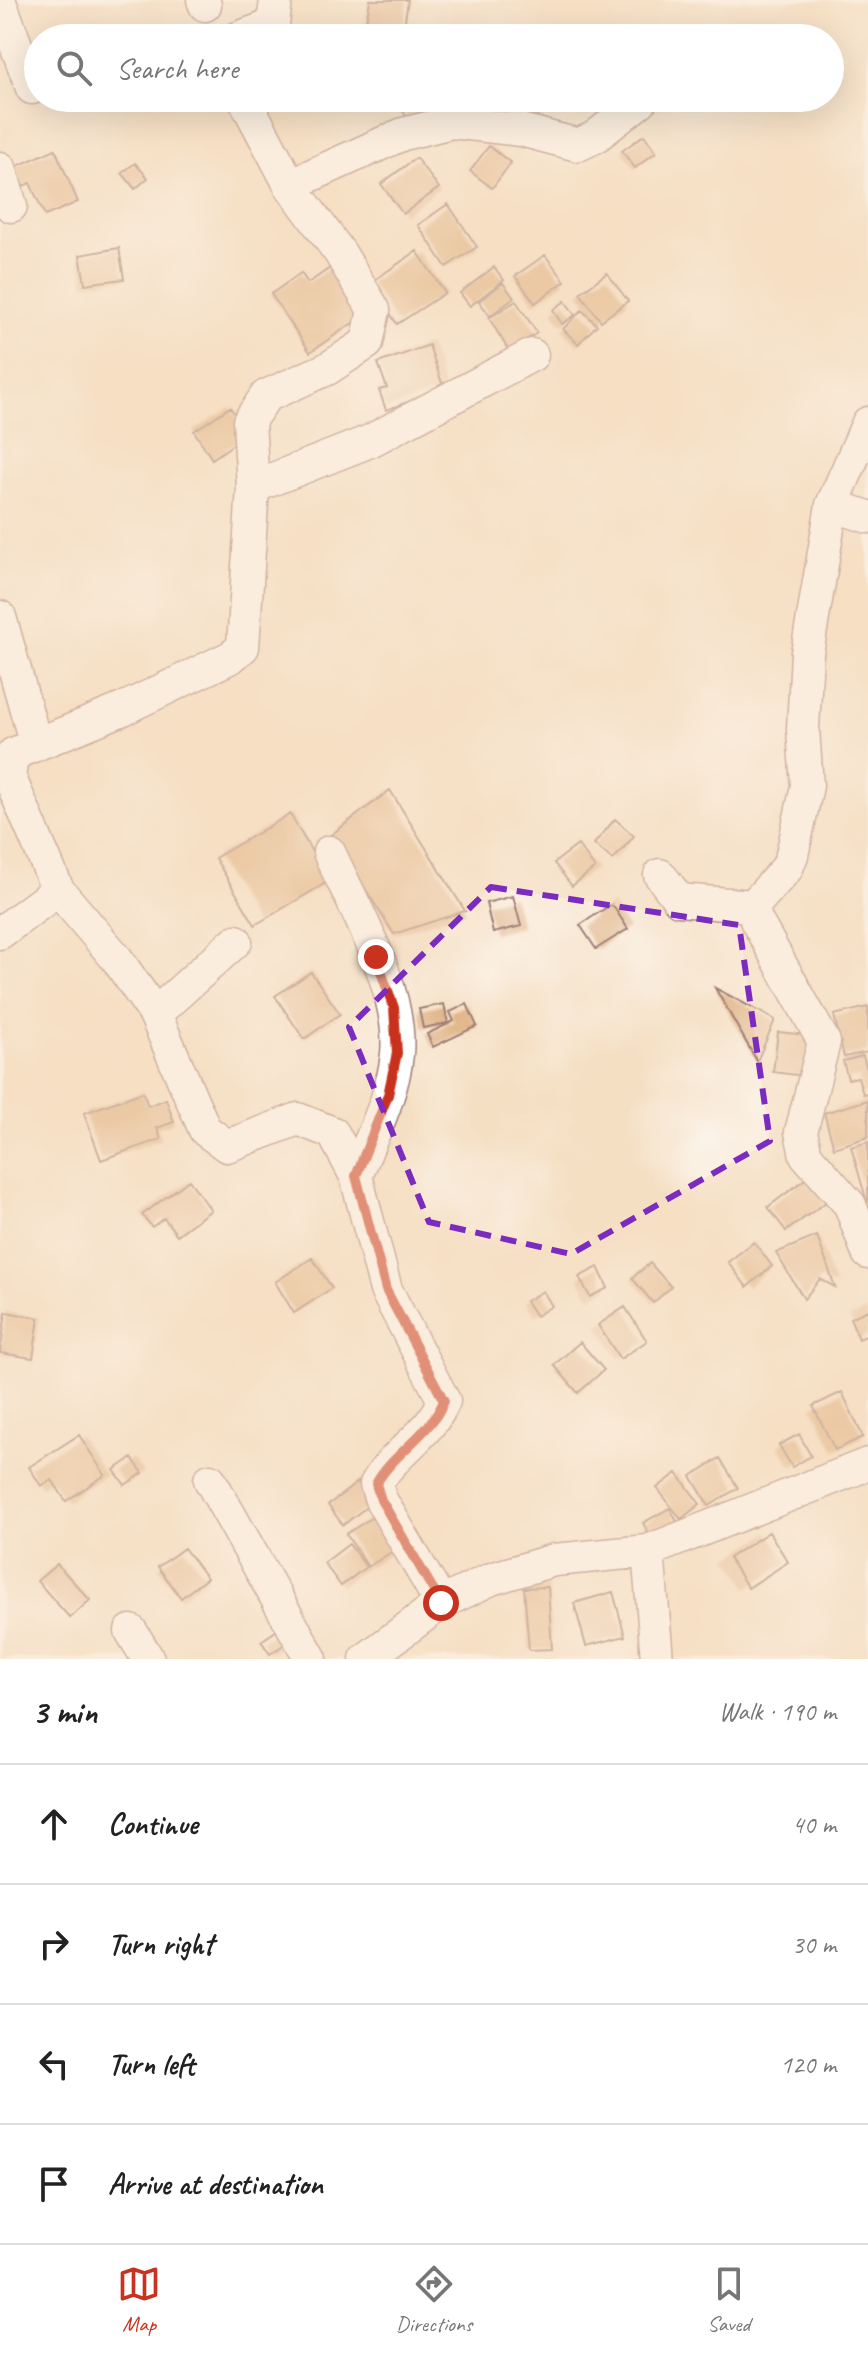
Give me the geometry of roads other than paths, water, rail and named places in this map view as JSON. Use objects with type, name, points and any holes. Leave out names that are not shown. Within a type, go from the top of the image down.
[{"type":"street","points":[[273,24],[276,0]]},
{"type":"street","points":[[0,2],[24,66]]},
{"type":"street","points":[[251,112],[290,185],[340,253],[374,310],[367,343],[327,369],[266,396],[249,421],[253,487],[243,647],[231,657],[123,709],[13,754],[9,776],[58,890],[117,959],[155,1014],[205,1130],[227,1146],[298,1119],[333,1133],[356,1176],[386,1290],[444,1401],[437,1417],[384,1469],[376,1484],[381,1500],[441,1603]]},
{"type":"street","points":[[290,185],[403,134],[452,122],[521,130],[578,145],[595,137],[627,112]]},
{"type":"street","points":[[0,168],[11,206]]},
{"type":"street","points":[[253,487],[370,441],[532,355]]},
{"type":"street","points":[[753,906],[787,868],[807,786],[803,729],[807,653],[832,505],[868,423]]},
{"type":"street","points":[[832,505],[868,517]]},
{"type":"street","points":[[0,617],[36,745]]},
{"type":"street","points":[[329,852],[376,957],[394,1008],[397,1053],[388,1095],[356,1176]]},
{"type":"street","points":[[660,875],[679,900],[753,906]]},
{"type":"street","points":[[0,933],[58,890]]},
{"type":"street","points":[[753,906],[756,920],[824,1042],[801,1132],[806,1155],[850,1205],[868,1253]]},
{"type":"street","points":[[155,1014],[236,941]]},
{"type":"street","points":[[366,1659],[441,1603],[491,1579],[554,1560],[648,1551],[868,1464]]},
{"type":"street","points":[[210,1480],[311,1659]]},
{"type":"street","points":[[648,1551],[657,1659]]},
{"type":"street","points":[[131,1631],[148,1659]]}]
